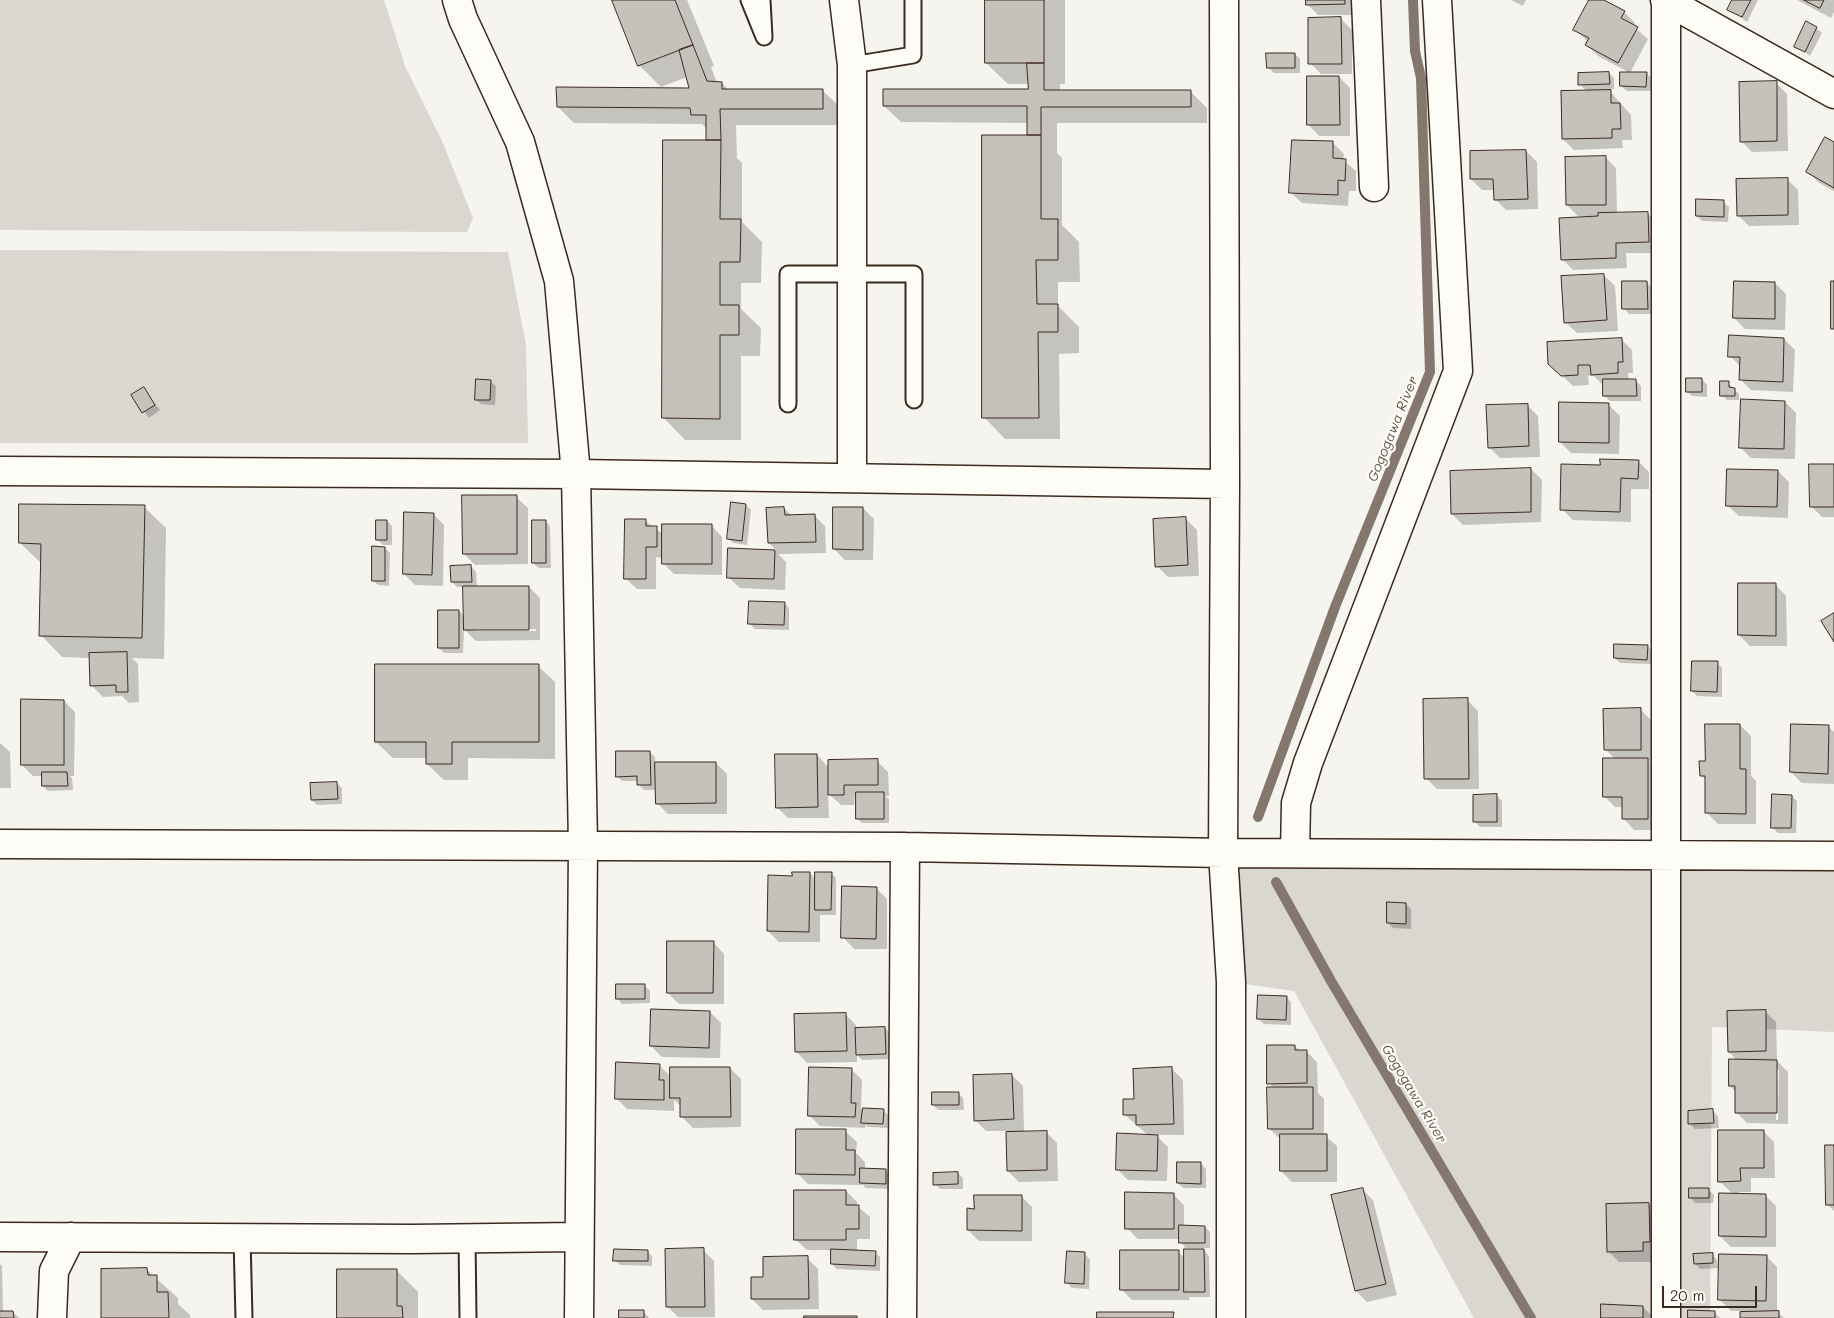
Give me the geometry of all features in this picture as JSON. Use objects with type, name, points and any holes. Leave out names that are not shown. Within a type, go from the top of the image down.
[{"type":"street","points":[[457,0],[463,19],[520,142],[559,281],[576,474],[583,845],[578,1237],[579,1318]]},
{"type":"street","points":[[844,0],[852,65],[852,478]]},
{"type":"street","points":[[1224,0],[1226,484],[1223,853],[1231,982],[1231,1318]]},
{"type":"street","points":[[1366,0],[1374,187]]},
{"type":"street","points":[[1295,853],[1296,803],[1308,763],[1458,371],[1437,0]]},
{"type":"street","points":[[1666,1318],[1666,0],[1834,94]]},
{"type":"street","points":[[0,470],[576,474],[1226,484]]},
{"type":"street","points":[[0,844],[905,847],[1223,853],[1834,856]]},
{"type":"street","points":[[902,1318],[905,847]]},
{"type":"street","points":[[0,1236],[242,1238],[578,1237]]},
{"type":"street","points":[[52,1318],[54,1271],[71,1237]]},
{"type":"lane","points":[[749,0],[764,37],[762,0]]},
{"type":"lane","points":[[852,65],[913,55],[913,0]]},
{"type":"lane","points":[[788,404],[788,274],[914,274],[914,400]]},
{"type":"lane","points":[[242,1238],[244,1318]]},
{"type":"lane","points":[[467,1238],[468,1318]]},
{"type":"shaded area","points":[[0,0],[384,0],[405,66],[442,141],[473,218],[467,232],[0,230]]},
{"type":"shaded area","points":[[0,250],[508,252],[526,345],[528,443],[0,443]]},
{"type":"shaded area","points":[[1223,853],[1834,855],[1834,1032],[1712,1027],[1710,1318],[1474,1318],[1294,991],[1231,982]]},
{"type":"building","points":[[612,0],[675,0],[693,45],[638,66]]},
{"type":"building","points":[[985,0],[1044,0],[1044,63],[985,63]]},
{"type":"building","points":[[1306,0],[1345,0],[1345,4],[1306,5]]},
{"type":"building","points":[[1589,0],[1604,0],[1625,11],[1621,18],[1638,27],[1618,63],[1585,45],[1589,38],[1573,30]]},
{"type":"building","points":[[1732,0],[1751,0],[1742,17],[1727,10]]},
{"type":"building","points":[[1804,0],[1824,0],[1820,8]]},
{"type":"building","points":[[1341,17],[1342,64],[1308,64],[1308,18]]},
{"type":"building","points":[[1806,21],[1817,27],[1805,52],[1794,47]]},
{"type":"building","points":[[693,45],[707,81],[722,82],[722,89],[823,89],[823,109],[720,109],[721,140],[706,140],[706,115],[691,115],[690,108],[557,107],[556,87],[689,88],[679,50]]},
{"type":"building","points":[[1266,53],[1295,53],[1295,68],[1267,68]]},
{"type":"building","points":[[1027,63],[1044,63],[1044,90],[1191,90],[1191,107],[1041,107],[1041,135],[1027,135],[1027,106],[883,106],[883,89],[1028,89]]},
{"type":"building","points":[[1609,72],[1610,84],[1578,85],[1578,73]]},
{"type":"building","points":[[1620,72],[1647,72],[1646,87],[1620,86]]},
{"type":"building","points":[[1307,76],[1339,76],[1340,125],[1307,125]]},
{"type":"building","points":[[1777,81],[1777,141],[1740,142],[1739,82]]},
{"type":"building","points":[[1611,90],[1611,103],[1620,103],[1621,129],[1612,129],[1612,138],[1562,139],[1561,91]]},
{"type":"building","points":[[982,135],[1041,135],[1041,219],[1058,219],[1058,260],[1036,260],[1037,304],[1058,304],[1058,332],[1038,332],[1039,418],[982,418]]},
{"type":"building","points":[[1825,137],[1834,142],[1834,188],[1806,172]]},
{"type":"building","points":[[663,140],[721,140],[720,219],[741,219],[740,262],[720,262],[720,305],[739,305],[739,335],[720,335],[720,419],[662,418]]},
{"type":"building","points":[[1292,140],[1333,141],[1333,158],[1346,159],[1345,181],[1338,180],[1338,195],[1289,193]]},
{"type":"building","points":[[1526,150],[1528,199],[1494,200],[1493,179],[1470,179],[1470,151]]},
{"type":"building","points":[[1606,156],[1606,205],[1566,205],[1565,157]]},
{"type":"building","points":[[1788,178],[1788,215],[1737,216],[1736,179]]},
{"type":"building","points":[[1696,199],[1724,200],[1724,217],[1696,216]]},
{"type":"building","points":[[1648,212],[1649,242],[1616,243],[1616,258],[1561,260],[1559,218],[1598,216],[1598,213]]},
{"type":"building","points":[[1604,274],[1607,320],[1564,323],[1561,276]]},
{"type":"building","points":[[1622,281],[1647,281],[1648,309],[1622,309]]},
{"type":"building","points":[[1734,281],[1775,282],[1775,319],[1733,318]]},
{"type":"building","points":[[1831,281],[1834,281],[1834,329],[1831,329]]},
{"type":"building","points":[[1729,335],[1784,338],[1783,382],[1739,380],[1740,357],[1728,357]]},
{"type":"building","points":[[1622,338],[1623,362],[1618,362],[1618,373],[1591,375],[1590,365],[1578,365],[1578,375],[1561,376],[1548,364],[1547,342]]},
{"type":"building","points":[[1686,378],[1702,378],[1702,392],[1686,392]]},
{"type":"building","points":[[476,379],[491,380],[490,400],[475,400]]},
{"type":"building","points":[[1603,379],[1636,379],[1637,396],[1603,396]]},
{"type":"building","points":[[1720,381],[1729,381],[1729,387],[1735,388],[1735,396],[1720,396]]},
{"type":"building","points":[[144,387],[155,405],[142,413],[131,395]]},
{"type":"building","points":[[1741,399],[1785,401],[1784,449],[1739,448]]},
{"type":"building","points":[[1559,402],[1609,403],[1609,443],[1559,442]]},
{"type":"building","points":[[1528,404],[1529,446],[1488,448],[1486,405]]},
{"type":"building","points":[[1600,459],[1639,460],[1638,479],[1621,478],[1620,512],[1560,510],[1561,464],[1600,465]]},
{"type":"building","points":[[1809,464],[1834,464],[1834,507],[1810,507]]},
{"type":"building","points":[[1531,468],[1531,512],[1451,514],[1450,471]]},
{"type":"building","points":[[1727,469],[1778,470],[1777,507],[1726,506]]},
{"type":"building","points":[[462,495],[517,495],[517,554],[463,554]]},
{"type":"building","points":[[731,502],[746,504],[742,541],[727,539]]},
{"type":"building","points":[[19,504],[145,505],[142,638],[39,636],[41,544],[19,543]]},
{"type":"building","points":[[784,507],[785,515],[815,514],[816,542],[768,543],[766,508]]},
{"type":"building","points":[[833,507],[863,507],[863,550],[833,549]]},
{"type":"building","points":[[404,512],[434,513],[432,575],[403,574]]},
{"type":"building","points":[[1186,517],[1188,565],[1155,567],[1153,519]]},
{"type":"building","points":[[625,519],[646,519],[646,526],[657,526],[657,547],[646,547],[646,579],[624,579]]},
{"type":"building","points":[[376,520],[387,520],[387,540],[376,540]]},
{"type":"building","points":[[532,520],[546,520],[546,563],[532,563]]},
{"type":"building","points":[[662,524],[712,524],[712,564],[662,564]]},
{"type":"building","points":[[372,546],[385,547],[385,581],[372,581]]},
{"type":"building","points":[[728,548],[775,550],[774,579],[727,578]]},
{"type":"building","points":[[471,565],[472,582],[451,582],[450,566]]},
{"type":"building","points":[[1738,583],[1776,583],[1776,636],[1738,635]]},
{"type":"building","points":[[463,586],[529,586],[529,630],[464,630]]},
{"type":"building","points":[[749,601],[785,602],[784,625],[748,624]]},
{"type":"building","points":[[438,610],[459,610],[459,648],[438,648]]},
{"type":"building","points":[[1834,613],[1834,642],[1821,621]]},
{"type":"building","points":[[1614,644],[1648,645],[1647,660],[1614,658]]},
{"type":"building","points":[[127,652],[128,692],[116,692],[116,685],[90,686],[89,653]]},
{"type":"building","points":[[1692,661],[1718,661],[1717,692],[1691,691]]},
{"type":"building","points":[[375,664],[539,664],[539,742],[452,742],[452,764],[426,764],[426,742],[375,742]]},
{"type":"building","points":[[1468,698],[1469,779],[1424,779],[1423,699]]},
{"type":"building","points":[[21,699],[64,700],[64,765],[21,765]]},
{"type":"building","points":[[1641,708],[1641,750],[1604,750],[1603,709]]},
{"type":"building","points":[[1705,724],[1740,724],[1740,769],[1746,769],[1746,814],[1705,813],[1705,776],[1700,776],[1699,761],[1705,761]]},
{"type":"building","points":[[1791,724],[1829,725],[1828,774],[1790,772]]},
{"type":"building","points":[[616,751],[650,751],[651,785],[637,785],[637,776],[616,777]]},
{"type":"building","points":[[775,754],[817,754],[818,807],[776,808]]},
{"type":"building","points":[[1603,758],[1648,758],[1648,819],[1622,819],[1622,797],[1603,797]]},
{"type":"building","points":[[878,759],[878,785],[844,785],[844,795],[828,795],[828,760]]},
{"type":"building","points":[[655,762],[716,762],[716,803],[656,804]]},
{"type":"building","points":[[42,772],[67,772],[68,786],[42,786]]},
{"type":"building","points":[[337,782],[338,799],[311,800],[310,783]]},
{"type":"building","points":[[856,792],[884,792],[884,819],[856,819]]},
{"type":"building","points":[[1497,794],[1497,822],[1473,822],[1473,795]]},
{"type":"building","points":[[1772,794],[1792,795],[1791,828],[1771,828]]},
{"type":"building","points":[[792,872],[810,872],[809,932],[767,931],[768,875],[792,876]]},
{"type":"building","points":[[815,872],[832,872],[831,910],[815,910]]},
{"type":"building","points":[[842,886],[877,887],[876,939],[841,938]]},
{"type":"building","points":[[1387,902],[1406,903],[1406,924],[1387,923]]},
{"type":"building","points":[[667,941],[714,941],[713,993],[667,993]]},
{"type":"building","points":[[616,984],[645,984],[645,999],[616,999]]},
{"type":"building","points":[[1258,995],[1287,996],[1286,1020],[1257,1019]]},
{"type":"building","points":[[651,1009],[710,1011],[709,1048],[650,1046]]},
{"type":"building","points":[[1766,1010],[1766,1051],[1728,1052],[1727,1011]]},
{"type":"building","points":[[846,1013],[847,1051],[795,1052],[794,1014]]},
{"type":"building","points":[[885,1027],[886,1054],[856,1055],[855,1028]]},
{"type":"building","points":[[1267,1045],[1295,1045],[1295,1050],[1307,1050],[1307,1083],[1267,1084]]},
{"type":"building","points":[[1729,1059],[1777,1060],[1777,1113],[1735,1113],[1735,1086],[1729,1086]]},
{"type":"building","points":[[616,1062],[660,1064],[659,1080],[664,1080],[664,1100],[615,1099]]},
{"type":"building","points":[[670,1067],[730,1067],[731,1117],[680,1117],[680,1098],[670,1098]]},
{"type":"building","points":[[809,1067],[852,1068],[851,1103],[856,1103],[855,1117],[808,1116]]},
{"type":"building","points":[[1172,1067],[1174,1124],[1136,1125],[1136,1115],[1123,1115],[1123,1099],[1134,1099],[1133,1069]]},
{"type":"building","points":[[1012,1074],[1014,1119],[974,1121],[973,1075]]},
{"type":"building","points":[[1267,1087],[1313,1087],[1313,1129],[1268,1129]]},
{"type":"building","points":[[932,1092],[959,1092],[959,1105],[932,1105]]},
{"type":"building","points":[[863,1108],[884,1109],[883,1124],[861,1123]]},
{"type":"building","points":[[1713,1109],[1714,1123],[1688,1124],[1688,1111]]},
{"type":"building","points":[[796,1129],[846,1129],[846,1150],[855,1150],[855,1175],[796,1174]]},
{"type":"building","points":[[1718,1130],[1764,1130],[1764,1168],[1740,1168],[1741,1181],[1718,1182]]},
{"type":"building","points":[[1047,1131],[1047,1170],[1007,1171],[1006,1132]]},
{"type":"building","points":[[1117,1133],[1158,1135],[1157,1171],[1116,1170]]},
{"type":"building","points":[[1280,1134],[1327,1134],[1327,1171],[1280,1171]]},
{"type":"building","points":[[1825,1145],[1834,1145],[1834,1205],[1826,1205]]},
{"type":"building","points":[[1177,1162],[1201,1162],[1201,1184],[1177,1183]]},
{"type":"building","points":[[860,1168],[886,1169],[886,1184],[860,1183]]},
{"type":"building","points":[[958,1172],[958,1184],[933,1185],[933,1173]]},
{"type":"building","points":[[1363,1188],[1386,1284],[1355,1291],[1331,1195]]},
{"type":"building","points":[[1689,1188],[1709,1188],[1709,1198],[1689,1198]]},
{"type":"building","points":[[794,1190],[846,1190],[846,1205],[859,1205],[859,1229],[846,1229],[846,1240],[794,1240]]},
{"type":"building","points":[[1125,1192],[1174,1193],[1174,1229],[1125,1229]]},
{"type":"building","points":[[1719,1193],[1766,1194],[1766,1237],[1719,1236]]},
{"type":"building","points":[[974,1195],[1022,1195],[1022,1231],[967,1230],[967,1208],[974,1209]]},
{"type":"building","points":[[1649,1203],[1650,1242],[1643,1242],[1643,1251],[1607,1252],[1606,1204]]},
{"type":"building","points":[[1179,1225],[1205,1226],[1205,1243],[1179,1243]]},
{"type":"building","points":[[704,1248],[705,1307],[666,1307],[665,1249]]},
{"type":"building","points":[[614,1249],[648,1250],[648,1261],[613,1261]]},
{"type":"building","points":[[831,1249],[876,1251],[875,1266],[831,1264]]},
{"type":"building","points":[[1184,1249],[1204,1249],[1205,1292],[1184,1292]]},
{"type":"building","points":[[1120,1250],[1179,1250],[1179,1290],[1120,1290]]},
{"type":"building","points":[[1067,1251],[1085,1252],[1084,1284],[1065,1283]]},
{"type":"building","points":[[1713,1253],[1713,1263],[1694,1264],[1693,1254]]},
{"type":"building","points":[[1719,1254],[1767,1255],[1766,1301],[1718,1300]]},
{"type":"building","points":[[808,1256],[809,1299],[751,1299],[751,1277],[763,1277],[763,1257]]},
{"type":"building","points":[[147,1268],[148,1275],[157,1275],[157,1292],[168,1292],[169,1318],[101,1318],[101,1269]]},
{"type":"building","points":[[337,1269],[397,1269],[397,1306],[402,1306],[403,1318],[337,1318]]},
{"type":"building","points":[[1601,1304],[1643,1306],[1643,1318],[1601,1318]]},
{"type":"building","points":[[619,1310],[644,1310],[644,1318],[619,1318]]},
{"type":"building","points":[[1688,1310],[1715,1311],[1715,1318],[1688,1318]]},
{"type":"building","points":[[0,1311],[13,1311],[14,1318],[0,1318]]},
{"type":"building","points":[[1779,1311],[1779,1318],[1740,1318],[1740,1312]]},
{"type":"building","points":[[1097,1312],[1174,1312],[1173,1318],[1097,1318]]},
{"type":"building","points":[[804,1316],[857,1316],[857,1318],[804,1318]]},
{"type":"waterway","name":"Gogogawa River","points":[[1258,817],[1335,607],[1430,372],[1421,78],[1415,51],[1413,0]]},
{"type":"waterway","name":"Gogogawa River","points":[[1276,882],[1331,981],[1531,1318]]}]
